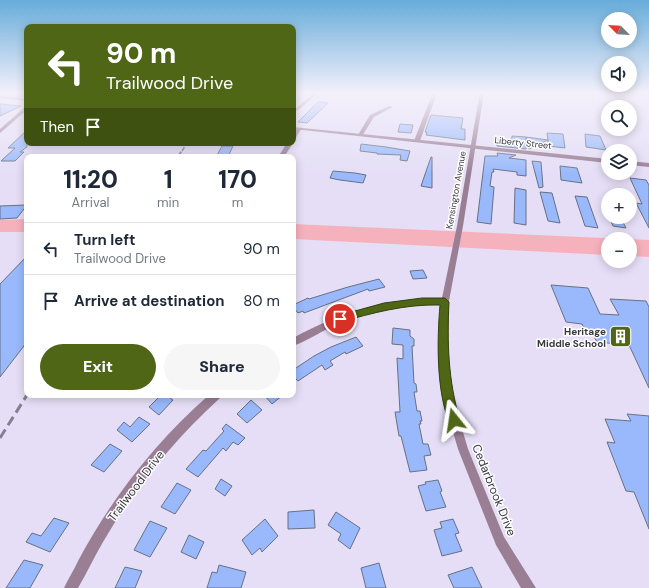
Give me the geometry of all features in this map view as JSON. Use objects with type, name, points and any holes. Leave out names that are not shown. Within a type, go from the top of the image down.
[{"type":"street","points":[[0,132],[14,119]]},
{"type":"street","points":[[360,136],[370,119]]},
{"type":"street","points":[[417,141],[425,119]]},
{"type":"street","name":"Kensington Avenue","points":[[445,302],[478,119]]},
{"type":"street","name":"Liberty Street","points":[[296,128],[601,160]]},
{"type":"street","points":[[296,134],[299,129]]},
{"type":"street","points":[[637,164],[649,165]]},
{"type":"street","points":[[296,341],[340,319],[384,306],[422,301],[445,302]]},
{"type":"street","name":"Cedarbrook Drive","points":[[445,302],[443,361],[450,405],[463,449],[500,541],[528,588]]},
{"type":"street","name":"Trailwood Drive","points":[[71,588],[103,530],[151,463],[198,411],[213,398]]},
{"type":"shaded area","points":[[24,219],[24,232],[0,232],[0,220]]},
{"type":"shaded area","points":[[296,224],[601,238],[601,255],[296,239]]},
{"type":"shaded area","points":[[637,239],[649,240],[649,257],[637,256]]},
{"type":"building","points":[[301,119],[311,119],[307,123],[298,122]]},
{"type":"building","points":[[429,119],[463,119],[461,129],[465,129],[465,140],[426,135],[427,132],[425,132]]},
{"type":"building","points":[[400,124],[413,125],[411,133],[398,132]]},
{"type":"building","points":[[24,133],[24,146],[27,147],[20,152],[24,152],[15,161],[1,161],[15,148],[8,148]]},
{"type":"building","points":[[547,133],[563,134],[565,148],[548,146]]},
{"type":"building","points":[[585,134],[600,136],[603,144],[601,144],[601,149],[586,147]]},
{"type":"building","points":[[512,136],[526,137],[526,149],[497,146],[496,139],[510,141]]},
{"type":"building","points":[[526,137],[548,140],[529,149]]},
{"type":"building","points":[[361,144],[410,151],[407,161],[400,160],[401,155],[377,154],[360,151]]},
{"type":"building","points":[[222,146],[233,146],[229,154],[218,154]]},
{"type":"building","points":[[497,153],[516,155],[509,158],[526,160],[526,176],[517,175],[517,172],[493,169],[494,172],[492,172],[490,186],[494,187],[491,224],[477,222],[485,156],[498,156]]},
{"type":"building","points":[[432,157],[432,188],[421,186]]},
{"type":"building","points":[[532,161],[541,162],[543,187],[539,188]]},
{"type":"building","points":[[560,166],[577,168],[582,183],[561,180]]},
{"type":"building","points":[[333,171],[366,175],[363,183],[330,178]]},
{"type":"building","points":[[631,180],[646,180],[649,185],[649,228],[637,205],[637,203],[642,204],[637,193],[637,188],[635,188]]},
{"type":"building","points":[[515,188],[526,190],[526,225],[514,223]]},
{"type":"building","points":[[540,192],[552,193],[560,223],[548,221]]},
{"type":"building","points":[[575,196],[587,197],[598,228],[585,226]]},
{"type":"building","points":[[24,205],[24,209],[17,218],[0,219],[0,206]]},
{"type":"building","points":[[612,224],[624,224],[626,228],[613,226]]},
{"type":"building","points":[[24,259],[24,346],[0,377],[0,284]]},
{"type":"building","points":[[423,270],[427,278],[413,279],[410,271]]},
{"type":"building","points":[[379,279],[385,287],[369,291],[368,289],[304,313],[303,311],[298,313],[296,311],[296,304],[308,298],[309,299]]},
{"type":"building","name":"Heritage Middle School","points":[[551,285],[588,288],[600,314],[619,315],[610,299],[646,301],[649,307],[649,388],[629,345],[597,342],[591,331],[585,330],[582,324],[566,322]]},
{"type":"building","points":[[393,328],[410,330],[410,336],[414,339],[414,346],[412,346],[414,383],[416,384],[417,392],[414,392],[417,411],[420,411],[422,421],[420,421],[421,424],[419,424],[423,444],[428,444],[431,455],[424,456],[427,470],[410,472],[401,436],[399,436],[395,412],[400,412],[397,358],[403,359],[403,345],[392,344]]},
{"type":"building","points":[[356,337],[363,346],[346,354],[345,352],[330,361],[333,365],[325,370],[322,365],[298,381],[296,379],[296,368],[331,347]]},
{"type":"building","points":[[158,398],[170,398],[173,400],[159,415],[149,407]]},
{"type":"building","points":[[267,398],[279,398],[272,404]]},
{"type":"building","points":[[251,400],[262,410],[247,423],[237,414]]},
{"type":"building","points":[[627,414],[649,416],[649,529],[634,492],[626,491],[607,442],[615,443],[605,419],[631,421]]},
{"type":"building","points":[[139,417],[150,424],[132,442],[117,430],[124,422],[130,427]]},
{"type":"building","points":[[226,424],[245,438],[238,445],[233,442],[226,451],[223,448],[198,477],[186,469],[203,450],[206,451],[224,431],[222,429]]},
{"type":"building","points":[[110,444],[122,451],[104,472],[91,465]]},
{"type":"building","points":[[221,479],[232,486],[225,496],[215,489]]},
{"type":"building","points":[[438,480],[442,491],[440,492],[446,507],[426,511],[418,486],[426,484],[425,482]]},
{"type":"building","points":[[177,483],[191,490],[175,514],[161,507]]},
{"type":"building","points":[[314,510],[315,528],[288,529],[288,512]]},
{"type":"building","points":[[336,512],[360,528],[350,549],[338,540],[341,534],[328,525]]},
{"type":"building","points":[[54,518],[69,523],[50,552],[26,542],[32,533],[41,536]]},
{"type":"building","points":[[265,519],[278,536],[262,552],[260,548],[252,555],[242,540]]},
{"type":"building","points":[[453,519],[459,533],[455,534],[462,551],[442,556],[434,530],[442,528],[440,522]]},
{"type":"building","points":[[150,521],[167,528],[150,557],[134,550]]},
{"type":"building","points":[[189,535],[204,542],[196,559],[181,552]]},
{"type":"building","points":[[24,560],[43,565],[30,588],[6,588]]},
{"type":"building","points":[[379,563],[386,588],[366,588],[361,568]]},
{"type":"building","points":[[219,565],[246,572],[241,588],[207,588],[212,572],[217,573]]},
{"type":"building","points":[[125,567],[142,571],[135,588],[115,588]]},
{"type":"building","points":[[472,567],[482,588],[454,588],[448,575]]},
{"type":"railway","points":[[182,151],[185,146]]},
{"type":"railway","points":[[180,154],[182,150]]},
{"type":"railway","points":[[0,438],[25,398]]},
{"type":"place","name":"Heritage Middle School","points":[[621,337]]},
{"type":"route","points":[[340,319],[384,306],[422,301],[445,302],[443,361],[454,420]]}]
